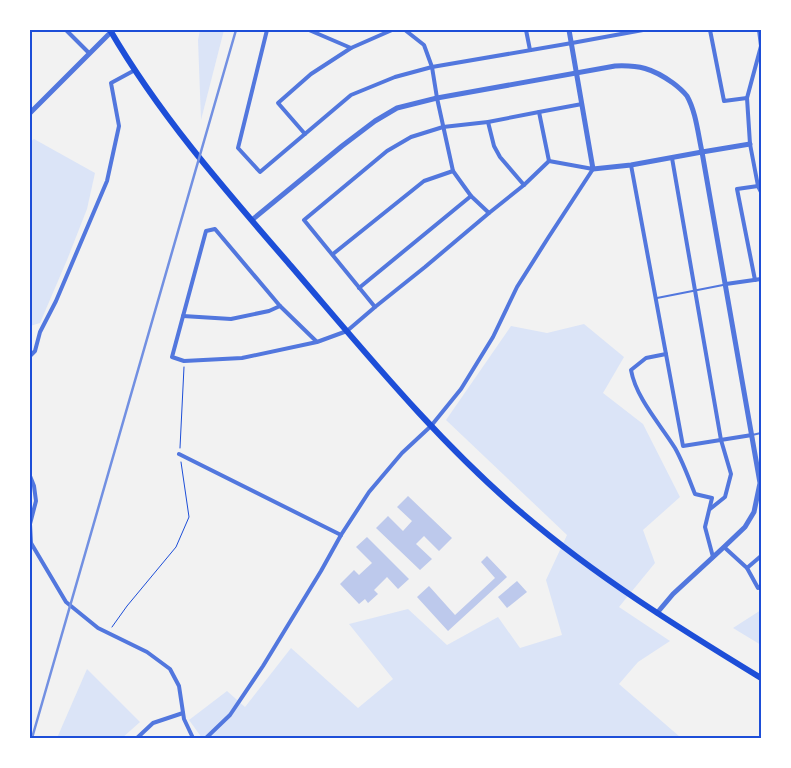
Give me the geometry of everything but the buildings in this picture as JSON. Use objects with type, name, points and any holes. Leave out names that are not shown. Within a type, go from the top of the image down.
[{"type":"main road","points":[[110,31],[135,70],[205,165],[431,426],[524,515],[590,567],[624,592],[761,678]]},
{"type":"street","points":[[66,30],[90,53]]},
{"type":"street","points":[[267,30],[238,148],[260,172],[351,96],[395,77],[432,66],[572,43],[617,32],[643,30]]},
{"type":"street","points":[[310,30],[351,48]]},
{"type":"street","points":[[304,134],[278,103],[311,74],[351,48],[392,30]]},
{"type":"street","points":[[406,30],[424,45],[432,66],[453,171],[471,196],[489,213]]},
{"type":"street","points":[[526,30],[530,50]]},
{"type":"street","points":[[206,738],[230,715],[263,666],[321,572],[341,535],[369,492],[402,452],[431,426],[461,389],[493,337],[517,287],[593,169],[569,30]]},
{"type":"street","points":[[710,30],[724,101],[747,98]]},
{"type":"street","points":[[759,30],[761,46],[747,98],[750,144],[758,186],[761,192]]},
{"type":"street","points":[[30,113],[110,31]]},
{"type":"street","points":[[252,220],[342,146],[375,121],[397,108],[437,98],[615,66],[632,65],[648,68],[676,85],[686,95],[693,112],[702,152],[760,483],[754,512],[745,526],[724,548],[673,594],[657,613]]},
{"type":"street","points":[[30,356],[35,351],[40,332],[56,301],[107,181],[119,126],[111,83],[135,70]]},
{"type":"street","points":[[375,307],[304,220],[387,151],[411,137],[443,127],[488,122],[582,104]]},
{"type":"street","points":[[539,112],[549,161]]},
{"type":"street","points":[[488,122],[494,146],[500,157],[524,185]]},
{"type":"street","points":[[549,161],[593,169],[631,165],[750,144]]},
{"type":"street","points":[[672,158],[722,440],[731,474],[725,498],[710,509]]},
{"type":"street","points":[[317,342],[280,306],[215,229],[206,231],[172,357],[184,362],[242,358],[317,342],[347,331],[524,185],[549,161]]},
{"type":"street","points":[[631,165],[683,446],[752,435]]},
{"type":"street","points":[[333,254],[424,181],[453,171]]},
{"type":"street","points":[[755,280],[737,189],[758,186]]},
{"type":"street","points":[[359,288],[471,196]]},
{"type":"street","points":[[726,284],[761,279]]},
{"type":"street","points":[[183,316],[231,319],[269,311],[280,306]]},
{"type":"street","points":[[666,354],[646,358],[631,370],[633,381],[642,399],[676,450],[695,494],[712,498],[705,527],[713,557]]},
{"type":"street","points":[[179,454],[341,535]]},
{"type":"street","points":[[30,476],[34,486],[36,502],[30,524],[31,543],[66,602],[98,628],[147,652],[170,669],[179,686],[184,719],[193,738]]},
{"type":"street","points":[[724,548],[747,568],[758,588],[761,586]]},
{"type":"street","points":[[747,568],[761,556]]},
{"type":"street","points":[[137,738],[153,723],[183,713]]},
{"type":"lane","points":[[656,298],[726,284]]},
{"type":"lane","points":[[752,435],[761,433]]},
{"type":"path","points":[[108,633],[127,606],[176,547],[189,517],[179,454],[184,362]]},
{"type":"shaded area","points":[[200,30],[224,30],[201,120],[198,40]]},
{"type":"shaded area","points":[[34,139],[95,173],[87,209],[67,260],[40,323],[30,326],[30,142]]},
{"type":"shaded area","points":[[584,324],[624,357],[603,393],[643,424],[680,497],[643,530],[655,563],[619,607],[670,641],[638,662],[619,684],[680,737],[202,738],[189,720],[227,691],[245,707],[291,648],[358,708],[393,679],[349,624],[408,609],[447,645],[498,617],[520,648],[562,635],[546,580],[567,535],[446,420],[511,326],[547,333]]},
{"type":"shaded area","points":[[761,610],[761,645],[733,628]]},
{"type":"shaded area","points":[[87,669],[140,722],[122,738],[57,738]]},
{"type":"railway","points":[[32,738],[236,30]]}]
